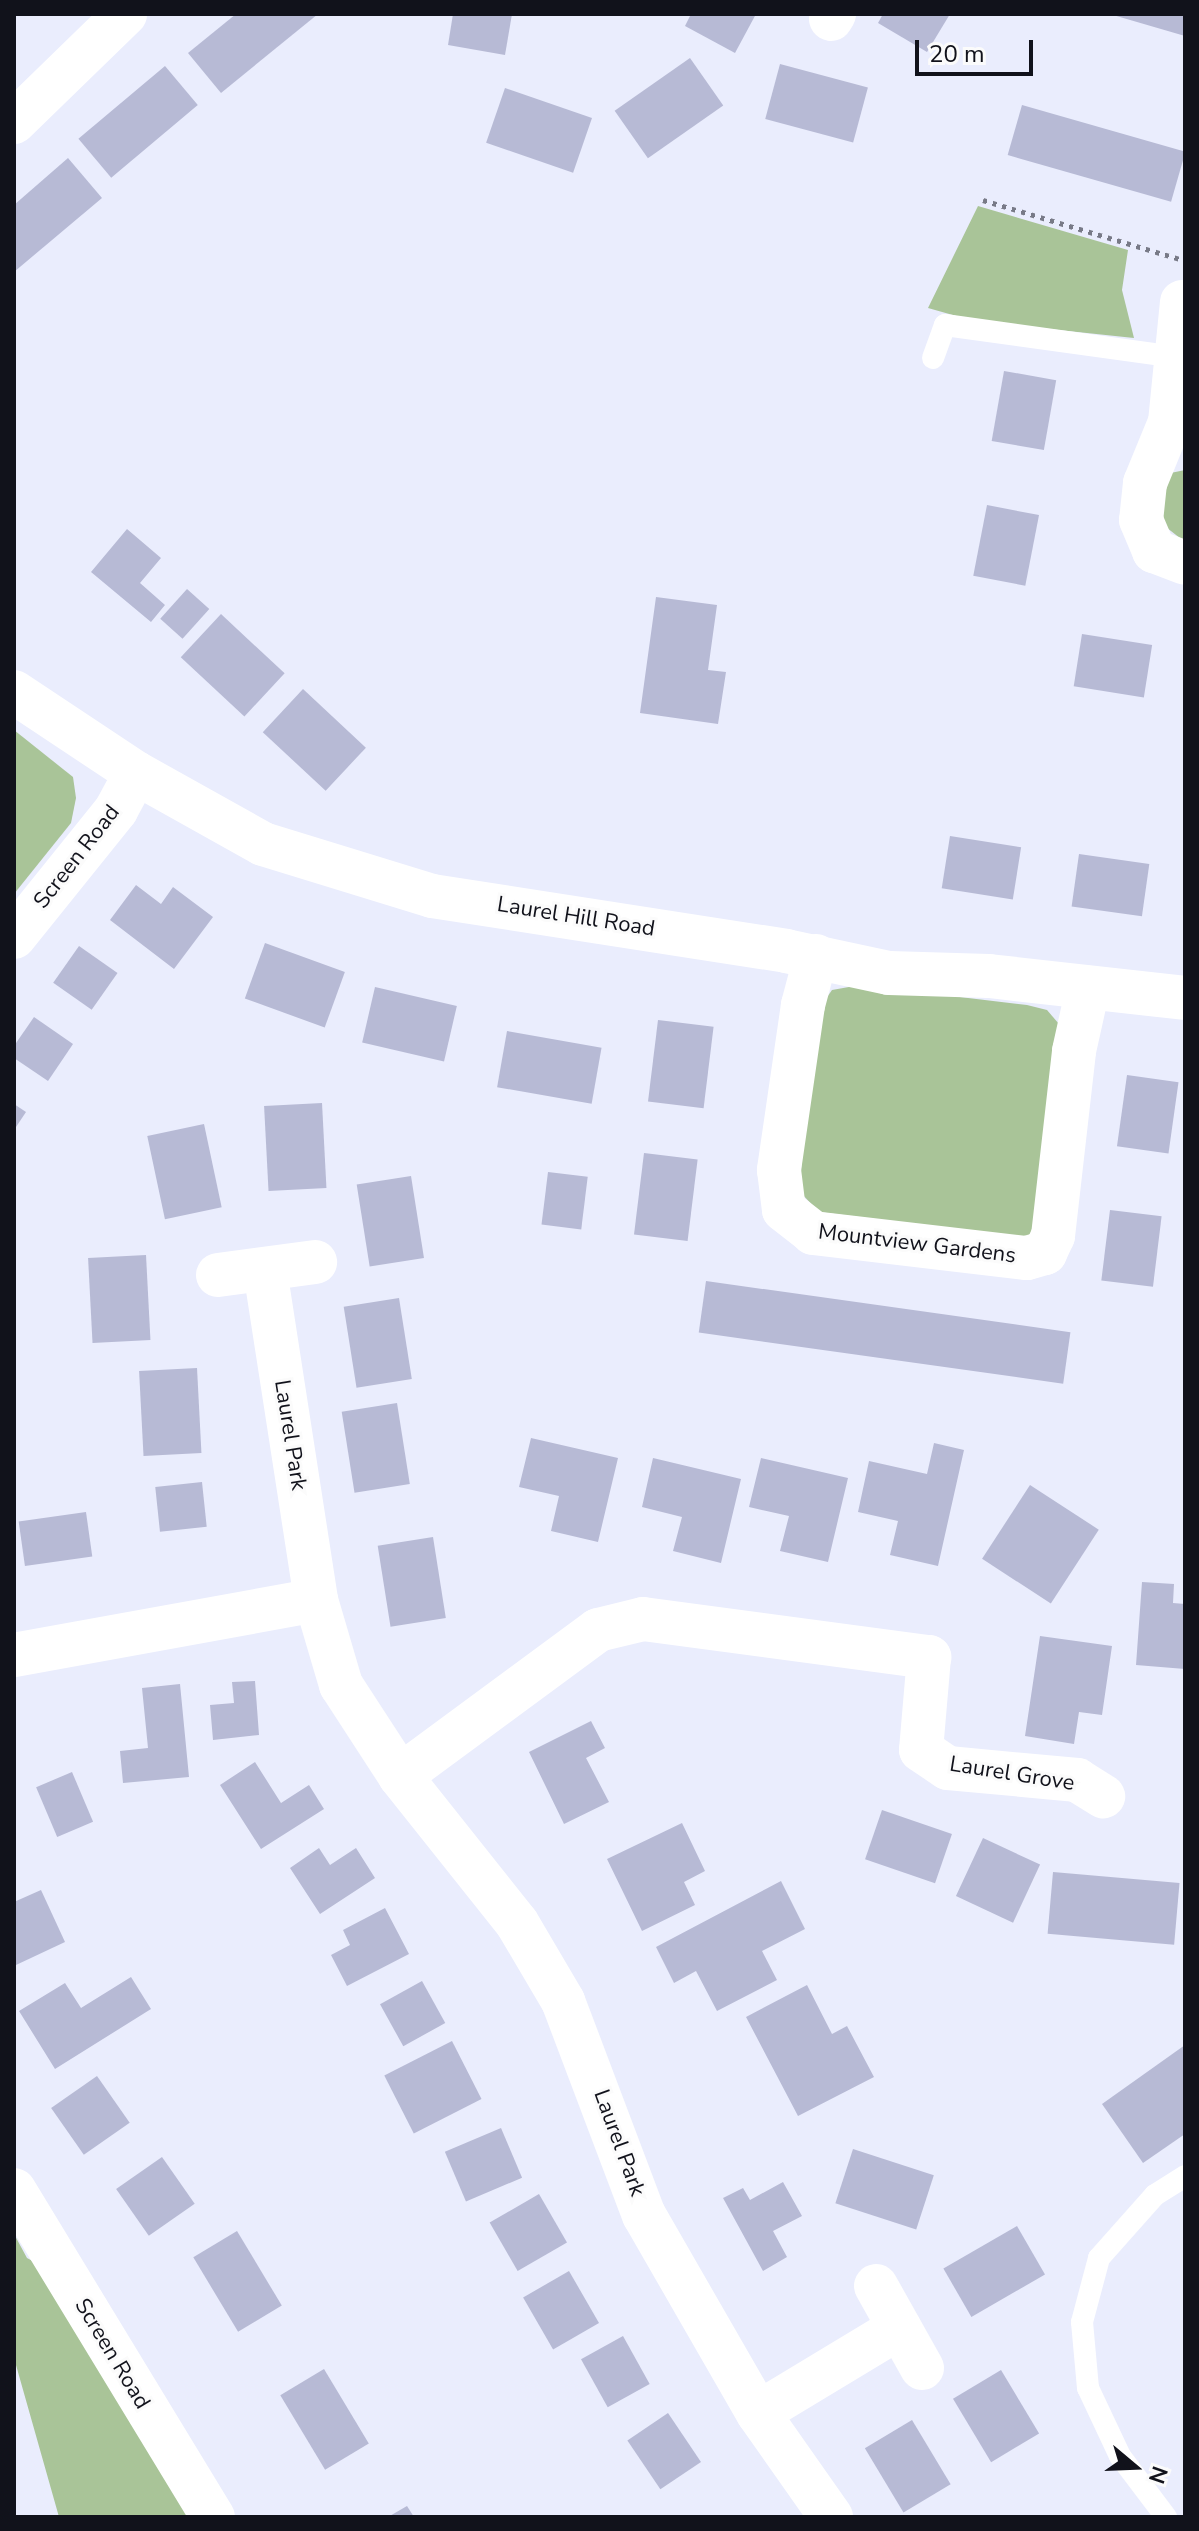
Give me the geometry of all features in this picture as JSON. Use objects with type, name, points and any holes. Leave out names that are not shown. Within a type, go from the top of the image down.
[{"type":"street","points":[[14,120],[125,14]]},
{"type":"street","points":[[1184,281],[1170,422],[1145,483],[1141,520],[1154,551],[1185,563]]},
{"type":"street","name":"Laurel Hill Road","points":[[14,692],[136,773],[263,844],[432,896],[816,956],[889,973],[989,976],[1185,998]]},
{"type":"street","name":"Screen Road","points":[[14,937],[116,810],[136,773]]},
{"type":"street","name":"Mountview Gardens","points":[[816,956],[803,1005],[779,1170],[784,1210],[813,1233],[860,1239],[1027,1258],[1045,1253],[1053,1236],[1074,1051],[1088,988]]},
{"type":"street","points":[[218,1275],[315,1262]]},
{"type":"street","name":"Laurel Park","points":[[265,1270],[316,1600],[341,1685],[400,1776],[517,1923],[563,2001],[644,2215],[758,2413],[831,2517]]},
{"type":"street","points":[[14,1655],[316,1600]]},
{"type":"street","name":"Laurel Grove","points":[[400,1776],[598,1630],[643,1619],[833,1640],[929,1657],[921,1750],[948,1768],[1077,1780],[1103,1796]]},
{"type":"street","name":"Screen Road","points":[[14,2190],[213,2517]]},
{"type":"street","points":[[876,2286],[922,2368]]},
{"type":"street","points":[[758,2413],[899,2328]]},
{"type":"lane","points":[[933,358],[945,325],[1177,357]]},
{"type":"lane","points":[[1166,2517],[1120,2456],[1088,2388],[1082,2322],[1099,2258],[1155,2195],[1185,2176]]},
{"type":"path","points":[[983,200],[1184,281]]},
{"type":"green space","points":[[978,206],[1128,250],[1122,290],[1134,338],[974,321],[928,308]]},
{"type":"green space","points":[[1185,470],[1185,542],[1162,524],[1161,475]]},
{"type":"green space","points":[[14,730],[73,777],[76,798],[71,823],[14,894]]},
{"type":"green space","points":[[860,985],[1027,1005],[1047,1010],[1059,1024],[1043,1220],[1027,1238],[819,1212],[799,1191],[816,1013],[832,990]]},
{"type":"green space","points":[[14,2234],[27,2258],[40,2265],[191,2517],[59,2517],[14,2358]]},
{"type":"building","points":[[236,14],[318,14],[221,93],[188,53]]},
{"type":"building","points":[[453,14],[512,14],[505,55],[448,45]]},
{"type":"building","points":[[691,14],[756,14],[735,53],[685,26]]},
{"type":"building","points":[[883,14],[950,14],[927,52],[878,23]]},
{"type":"building","points":[[1185,14],[1185,36],[1113,15]]},
{"type":"building","points":[[690,58],[723,106],[648,158],[615,111]]},
{"type":"building","points":[[780,64],[868,88],[853,143],[765,119]]},
{"type":"building","points":[[165,66],[198,105],[111,178],[78,139]]},
{"type":"building","points":[[505,88],[592,118],[573,173],[486,143]]},
{"type":"building","points":[[1022,105],[1185,152],[1171,202],[1008,155]]},
{"type":"building","points":[[68,158],[102,198],[14,272],[14,205]]},
{"type":"building","points":[[1004,371],[1056,380],[1044,450],[992,441]]},
{"type":"building","points":[[987,505],[1039,515],[1025,586],[973,576]]},
{"type":"building","points":[[127,529],[161,558],[140,583],[165,605],[151,622],[91,572]]},
{"type":"building","points":[[187,589],[209,609],[183,639],[160,619]]},
{"type":"building","points":[[656,597],[717,605],[708,670],[726,672],[718,724],[640,713]]},
{"type":"building","points":[[221,614],[285,673],[244,716],[181,657]]},
{"type":"building","points":[[1082,634],[1152,645],[1144,697],[1074,686]]},
{"type":"building","points":[[303,689],[366,748],[326,791],[263,732]]},
{"type":"building","points":[[950,836],[1021,847],[1013,900],[942,888]]},
{"type":"building","points":[[1079,854],[1149,864],[1142,916],[1072,906]]},
{"type":"building","points":[[136,885],[161,904],[173,887],[213,917],[174,969],[110,920]]},
{"type":"building","points":[[265,943],[345,972],[325,1028],[245,998]]},
{"type":"building","points":[[79,946],[118,973],[92,1010],[53,983]]},
{"type":"building","points":[[375,987],[457,1006],[444,1061],[362,1043]]},
{"type":"building","points":[[34,1017],[73,1044],[48,1081],[14,1058],[14,1046]]},
{"type":"building","points":[[658,1020],[714,1027],[704,1108],[648,1101]]},
{"type":"building","points":[[507,1031],[602,1048],[592,1104],[497,1087]]},
{"type":"building","points":[[1127,1075],[1178,1082],[1168,1154],[1117,1146]]},
{"type":"building","points":[[322,1103],[326,1188],[269,1191],[264,1106]]},
{"type":"building","points":[[14,1104],[26,1112],[14,1130]]},
{"type":"building","points":[[204,1124],[222,1207],[165,1219],[147,1136]]},
{"type":"building","points":[[644,1153],[698,1160],[688,1241],[634,1234]]},
{"type":"building","points":[[548,1172],[588,1177],[581,1229],[542,1225]]},
{"type":"building","points":[[411,1176],[424,1258],[370,1267],[357,1185]]},
{"type":"building","points":[[1110,1210],[1162,1216],[1153,1287],[1101,1280]]},
{"type":"building","points":[[146,1255],[150,1340],[93,1343],[88,1258]]},
{"type":"building","points":[[706,1281],[1070,1332],[1063,1384],[699,1332]]},
{"type":"building","points":[[399,1298],[412,1379],[357,1388],[344,1307]]},
{"type":"building","points":[[197,1368],[201,1453],[144,1456],[139,1371]]},
{"type":"building","points":[[397,1403],[410,1484],[355,1493],[342,1412]]},
{"type":"building","points":[[531,1438],[618,1458],[598,1542],[551,1531],[559,1496],[519,1487]]},
{"type":"building","points":[[934,1443],[964,1450],[938,1566],[890,1555],[898,1521],[858,1512],[869,1461],[927,1474]]},
{"type":"building","points":[[653,1458],[741,1479],[721,1563],[673,1551],[682,1517],[642,1507]]},
{"type":"building","points":[[761,1458],[848,1478],[828,1562],[780,1551],[789,1516],[749,1507]]},
{"type":"building","points":[[202,1482],[207,1527],[160,1532],[155,1487]]},
{"type":"building","points":[[1030,1485],[1099,1530],[1051,1603],[982,1559]]},
{"type":"building","points":[[86,1512],[92,1557],[25,1566],[19,1521]]},
{"type":"building","points":[[433,1537],[446,1618],[391,1627],[378,1546]]},
{"type":"building","points":[[1142,1582],[1174,1584],[1173,1603],[1185,1604],[1185,1669],[1136,1665]]},
{"type":"building","points":[[1040,1636],[1112,1646],[1102,1715],[1079,1712],[1074,1744],[1025,1736]]},
{"type":"building","points":[[255,1681],[259,1735],[213,1740],[210,1705],[234,1703],[232,1682]]},
{"type":"building","points":[[180,1684],[189,1777],[123,1783],[120,1751],[148,1748],[142,1688]]},
{"type":"building","points":[[591,1721],[605,1748],[586,1758],[609,1802],[564,1824],[529,1752]]},
{"type":"building","points":[[255,1762],[281,1803],[309,1785],[324,1809],[261,1849],[220,1785]]},
{"type":"building","points":[[72,1772],[93,1822],[57,1837],[36,1787]]},
{"type":"building","points":[[882,1810],[952,1834],[935,1883],[865,1859]]},
{"type":"building","points":[[682,1823],[705,1871],[684,1882],[695,1905],[642,1931],[607,1859]]},
{"type":"building","points":[[983,1838],[1040,1865],[1013,1923],[956,1896]]},
{"type":"building","points":[[319,1848],[330,1865],[356,1848],[375,1878],[320,1914],[290,1868]]},
{"type":"building","points":[[1053,1872],[1180,1883],[1174,1945],[1048,1934]]},
{"type":"building","points":[[781,1881],[805,1929],[762,1951],[777,1980],[717,2011],[696,1971],[674,1983],[656,1947]]},
{"type":"building","points":[[41,1890],[65,1942],[16,1965],[14,1902]]},
{"type":"building","points":[[385,1908],[409,1954],[347,1986],[331,1955],[350,1945],[343,1930]]},
{"type":"building","points":[[131,1977],[151,2009],[55,2069],[19,2011],[65,1983],[81,2008]]},
{"type":"building","points":[[422,1981],[445,2023],[403,2046],[380,2004]]},
{"type":"building","points":[[807,1985],[832,2034],[847,2026],[874,2077],[798,2116],[746,2017]]},
{"type":"building","points":[[452,2041],[482,2099],[414,2133],[384,2076]]},
{"type":"building","points":[[1185,2045],[1185,2134],[1143,2163],[1102,2104]]},
{"type":"building","points":[[97,2076],[130,2123],[84,2155],[51,2108]]},
{"type":"building","points":[[501,2128],[522,2178],[466,2202],[445,2152]]},
{"type":"building","points":[[853,2149],[934,2175],[916,2229],[835,2203]]},
{"type":"building","points":[[162,2157],[195,2204],[149,2236],[116,2189]]},
{"type":"building","points":[[783,2182],[802,2216],[773,2231],[787,2257],[763,2271],[723,2198],[743,2188],[750,2200]]},
{"type":"building","points":[[539,2194],[567,2242],[518,2271],[490,2222]]},
{"type":"building","points":[[1017,2226],[1045,2274],[971,2317],[943,2268]]},
{"type":"building","points":[[237,2231],[282,2306],[238,2332],[193,2257]]},
{"type":"building","points":[[569,2271],[599,2323],[553,2349],[523,2298]]},
{"type":"building","points":[[623,2336],[650,2384],[608,2407],[581,2359]]},
{"type":"building","points":[[324,2369],[369,2444],[325,2470],[280,2395]]},
{"type":"building","points":[[1001,2370],[1039,2433],[991,2462],[953,2399]]},
{"type":"building","points":[[668,2413],[701,2462],[660,2489],[627,2440]]},
{"type":"building","points":[[912,2420],[951,2484],[903,2513],[865,2448]]},
{"type":"building","points":[[407,2506],[414,2517],[388,2517]]}]
